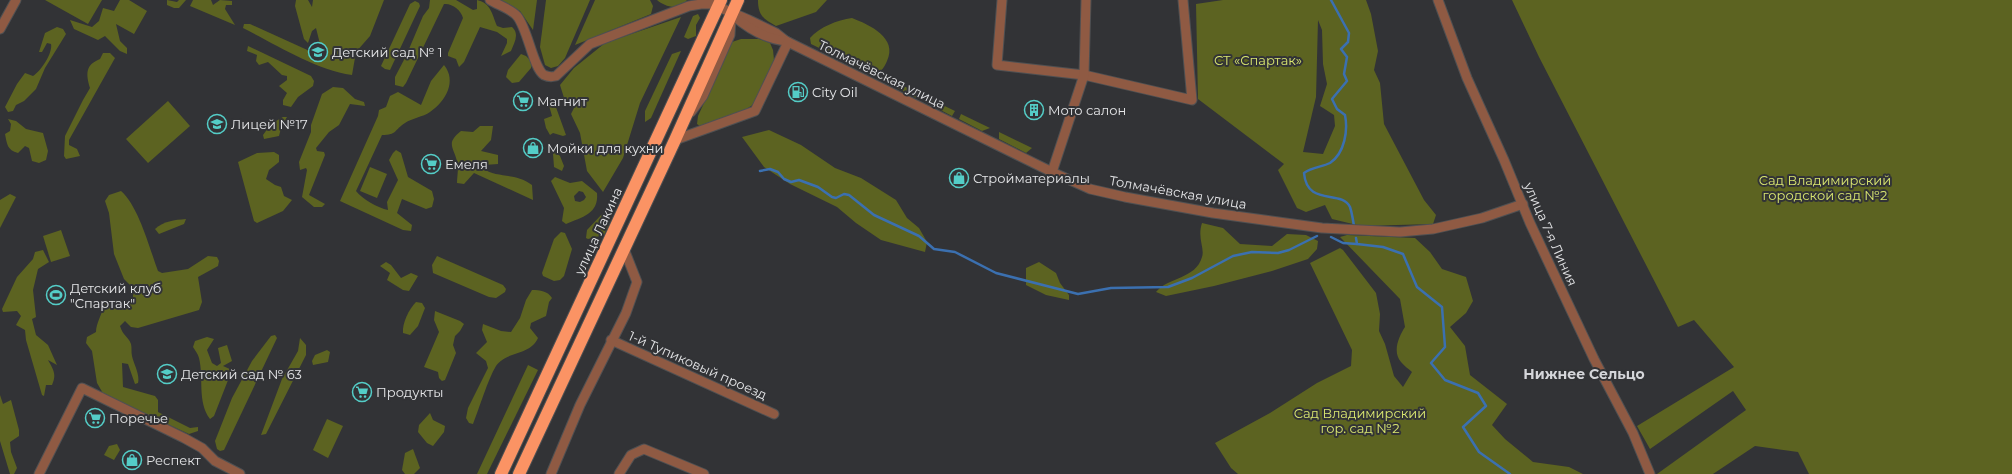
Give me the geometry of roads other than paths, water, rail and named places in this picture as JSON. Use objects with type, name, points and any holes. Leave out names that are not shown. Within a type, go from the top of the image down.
[{"type":"highway","points":[[519,474],[675,140],[738,0]]},
{"type":"highway","name":"улица Лакина","points":[[501,474],[719,4]]},
{"type":"street","points":[[0,29],[16,0]]},
{"type":"street","name":"Толмачёвская улица","points":[[490,0],[516,15],[528,38],[539,70],[544,75],[550,77],[556,76],[590,44],[689,6],[719,4],[732,13],[776,33],[787,42],[1052,172],[1090,189],[1131,198],[1213,213],[1322,228],[1400,232],[1433,229],[1482,218],[1522,204]]},
{"type":"street","points":[[1002,0],[997,64],[1084,75],[1192,100],[1183,0]]},
{"type":"street","points":[[1052,172],[1084,75],[1086,0]]},
{"type":"street","name":"улица 7-я Линия","points":[[1438,0],[1467,78],[1530,223],[1594,359],[1632,433],[1650,474]]},
{"type":"street","points":[[675,140],[755,111],[787,42]]},
{"type":"street","points":[[550,474],[580,405],[611,340],[626,313],[637,282],[624,249]]},
{"type":"street","name":"1-й Тупиковый проезд","points":[[611,340],[774,414]]},
{"type":"street","points":[[39,474],[82,388],[184,438],[202,448],[215,461],[240,474]]},
{"type":"street","points":[[619,474],[631,455],[644,449],[704,474]]},
{"type":"waterway","points":[[1331,0],[1349,33],[1348,42],[1341,49],[1347,57],[1344,74],[1347,81],[1332,99],[1337,109],[1345,115],[1346,134],[1342,147],[1335,159],[1330,163],[1310,169],[1304,173],[1306,183],[1311,190],[1318,194],[1346,202],[1350,207],[1354,226]]},
{"type":"waterway","points":[[760,171],[770,169],[778,172],[784,179],[791,182],[799,180],[818,187],[832,197],[836,198],[844,194],[849,195],[874,215],[919,236],[934,249],[955,252],[996,273],[1078,294],[1111,288],[1168,287],[1192,278],[1233,256],[1252,252],[1278,253],[1289,250],[1317,236]]},
{"type":"waterway","points":[[1331,237],[1343,243],[1357,244]]},
{"type":"waterway","points":[[1356,238],[1357,244],[1383,247],[1403,254],[1417,287],[1442,307],[1445,347],[1431,363],[1445,380],[1478,393],[1486,406],[1463,427],[1479,452],[1510,474]]},
{"type":"place","name":"Детский сад № 1","points":[[318,52]]},
{"type":"place","name":"City Oil","points":[[798,92]]},
{"type":"place","name":"Магнит","points":[[523,101]]},
{"type":"place","name":"Мото салон","points":[[1034,110]]},
{"type":"place","name":"Лицей №17","points":[[217,124]]},
{"type":"place","name":"Мойки для кухни","points":[[533,148]]},
{"type":"place","name":"Емеля","points":[[431,164]]},
{"type":"place","name":"Стройматериалы","points":[[959,178]]},
{"type":"place","name":"Детский клуб \"Спартак\"","points":[[56,295]]},
{"type":"place","name":"Детский сад № 63","points":[[167,374]]},
{"type":"place","name":"Продукты","points":[[362,392]]},
{"type":"place","name":"Поречье","points":[[95,418]]},
{"type":"place","name":"Респект","points":[[132,460]]},
{"type":"district","name":"Нижнее Сельцо","points":[[1584,374]]},
{"type":"park label","name":"СТ «Спартак»","points":[[1258,60]]},
{"type":"park label","name":"Сад Владимирский городской сад №2","points":[[1825,188]]},
{"type":"park label","name":"Сад Владимирский гор. сад №2","points":[[1360,420]]}]
